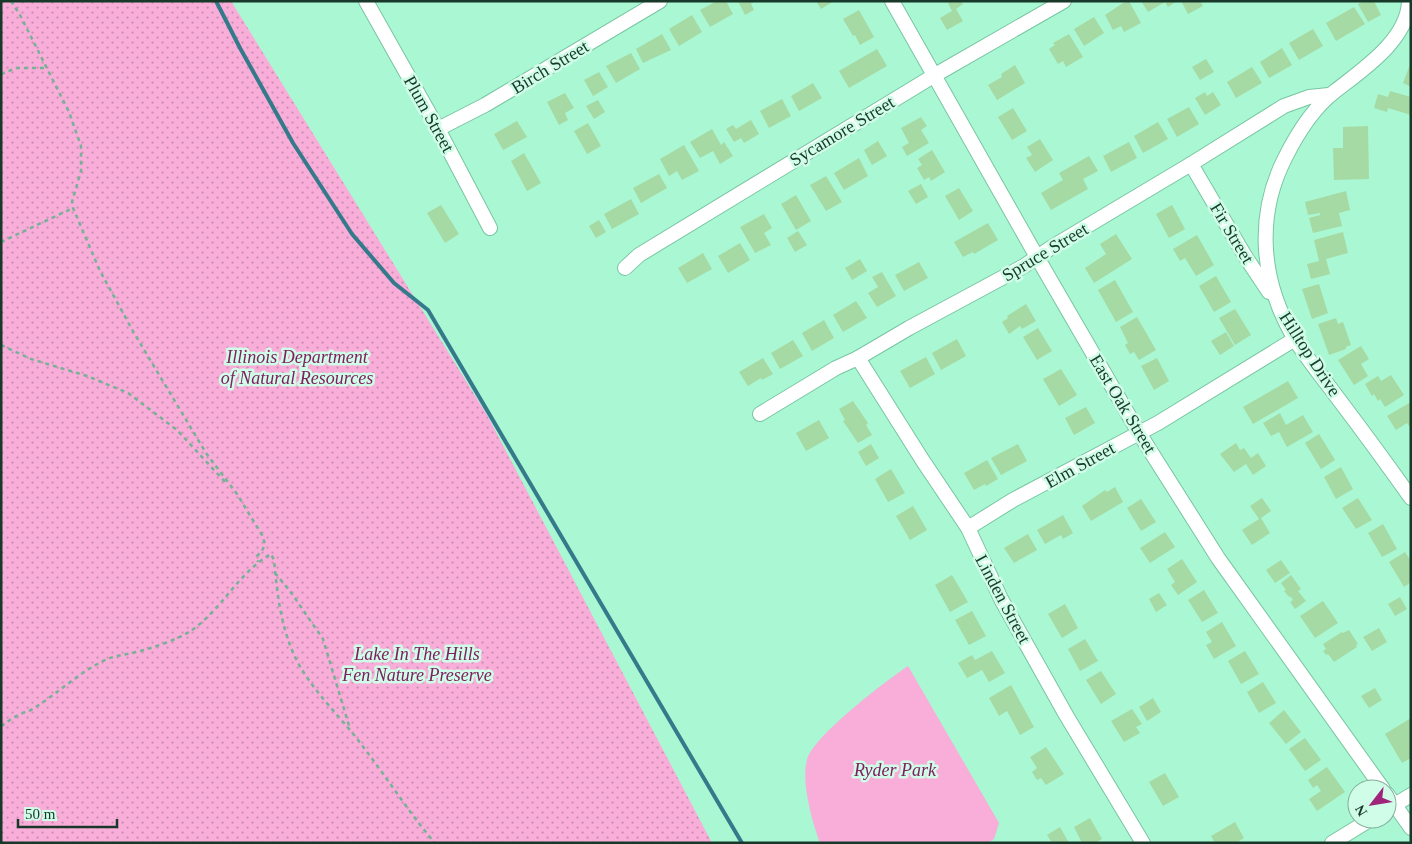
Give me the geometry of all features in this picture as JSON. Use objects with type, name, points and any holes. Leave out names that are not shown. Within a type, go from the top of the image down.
[{"type":"street","name":"Plum Street","points":[[366,1],[438,129],[490,228]]},
{"type":"street","name":"Birch Street","points":[[438,129],[485,105],[660,1]]},
{"type":"street","name":"East Oak Street","points":[[892,1],[1139,433],[1218,558],[1376,779]]},
{"type":"street","name":"Sycamore Street","points":[[625,268],[640,255],[935,75],[1064,1]]},
{"type":"street","name":"Hilltop Drive","points":[[1409,1],[1405,19],[1399,32],[1383,52],[1330,95],[1314,111],[1298,133],[1276,174],[1270,195],[1265,223],[1265,255],[1275,301],[1295,339],[1411,498]]},
{"type":"street","name":"Spruce Street","points":[[760,414],[836,368],[858,358],[1037,257],[1284,106],[1309,97],[1330,95]]},
{"type":"street","name":"Fir Street","points":[[1191,164],[1245,256],[1275,301]]},
{"type":"street","name":"Elm Street","points":[[968,528],[1014,500],[1139,433],[1295,339]]},
{"type":"street","name":"Linden Street","points":[[858,358],[968,528],[1001,599],[1066,715],[1142,843]]},
{"type":"street","points":[[1397,800],[1411,795]]},
{"type":"street","points":[[1397,811],[1411,828]]},
{"type":"street","points":[[1332,843],[1355,829]]},
{"type":"path","points":[[11,1],[69,112],[81,146],[81,171],[72,202],[100,271],[206,453],[236,494],[262,535],[265,544],[257,556],[258,562]]},
{"type":"path","points":[[1,74],[17,68],[47,68]]},
{"type":"path","points":[[1,242],[73,208]]},
{"type":"path","points":[[1,345],[32,360],[87,376],[128,393],[177,430],[236,494]]},
{"type":"path","points":[[1,726],[15,716],[29,711],[104,660],[120,654],[147,649],[192,630],[211,614],[239,580],[258,562],[271,554],[274,560],[279,608],[292,649],[301,669],[350,730],[435,843]]},
{"type":"path","points":[[275,573],[290,591],[323,639],[350,730]]},
{"type":"green space","points":[[1,1],[231,1],[487,415],[712,843],[1,843]]},
{"type":"green space","name":"Ryder Park","points":[[908,666],[999,823],[994,839],[987,843],[820,843],[806,790],[807,760],[822,737],[851,710]]},
{"type":"building","points":[[717,1],[726,1],[733,14],[710,27],[700,10]]},
{"type":"building","points":[[738,1],[755,1],[751,4],[754,10],[745,15]]},
{"type":"building","points":[[816,1],[834,1],[821,9]]},
{"type":"building","points":[[951,1],[961,1],[963,4],[956,9],[963,21],[947,30],[940,18],[952,11],[948,3]]},
{"type":"building","points":[[1126,1],[1129,1],[1141,23],[1124,32],[1121,26],[1113,30],[1105,15]]},
{"type":"building","points":[[1141,1],[1177,1],[1168,7],[1165,2],[1148,12]]},
{"type":"building","points":[[1181,1],[1200,1],[1203,6],[1188,14]]},
{"type":"building","points":[[1364,1],[1374,1],[1381,15],[1368,22],[1358,4]]},
{"type":"building","points":[[1354,7],[1365,24],[1336,41],[1326,23]]},
{"type":"building","points":[[859,10],[874,37],[860,45],[843,19]]},
{"type":"building","points":[[692,15],[702,32],[679,46],[669,29]]},
{"type":"building","points":[[1094,17],[1104,33],[1084,46],[1074,29]]},
{"type":"building","points":[[1313,29],[1323,46],[1299,60],[1289,43]]},
{"type":"building","points":[[662,34],[671,50],[643,63],[636,49]]},
{"type":"building","points":[[1069,34],[1083,57],[1066,67],[1063,61],[1058,64],[1049,49],[1055,45],[1053,43]]},
{"type":"building","points":[[1282,48],[1292,65],[1269,78],[1260,62]]},
{"type":"building","points":[[877,49],[887,66],[849,88],[839,71]]},
{"type":"building","points":[[631,53],[640,69],[616,83],[606,66]]},
{"type":"building","points":[[1206,59],[1214,72],[1200,80],[1192,67]]},
{"type":"building","points":[[1411,62],[1411,87],[1403,83]]},
{"type":"building","points":[[1015,65],[1025,83],[997,100],[988,85],[1002,77],[1001,74]]},
{"type":"building","points":[[1252,67],[1262,83],[1236,98],[1227,82]]},
{"type":"building","points":[[599,72],[608,87],[593,96],[584,80]]},
{"type":"building","points":[[813,83],[822,98],[799,111],[791,96]]},
{"type":"building","points":[[1390,91],[1411,97],[1411,115],[1388,108],[1387,112],[1374,108],[1378,94],[1388,97]]},
{"type":"building","points":[[1205,92],[1207,96],[1213,92],[1221,105],[1205,115],[1195,98]]},
{"type":"building","points":[[565,93],[574,108],[565,113],[568,120],[559,125],[547,102]]},
{"type":"building","points":[[782,99],[791,116],[769,128],[760,111]]},
{"type":"building","points":[[598,100],[605,112],[594,119],[586,106]]},
{"type":"building","points":[[1189,107],[1199,124],[1177,137],[1167,119]]},
{"type":"building","points":[[1013,108],[1027,131],[1012,140],[998,117]]},
{"type":"building","points":[[921,117],[927,126],[921,130],[929,143],[907,156],[902,147],[909,143],[901,128]]},
{"type":"building","points":[[751,120],[759,134],[744,143],[741,138],[734,142],[726,129],[733,125],[736,129]]},
{"type":"building","points":[[517,121],[527,137],[503,150],[494,134]]},
{"type":"building","points":[[1158,122],[1168,139],[1143,153],[1134,136]]},
{"type":"building","points":[[588,123],[601,146],[587,154],[574,131]]},
{"type":"building","points":[[1368,126],[1369,179],[1334,180],[1333,148],[1343,148],[1343,127]]},
{"type":"building","points":[[712,129],[721,145],[724,142],[733,156],[720,164],[713,151],[700,158],[690,142]]},
{"type":"building","points":[[1040,139],[1053,160],[1035,172],[1026,158],[1032,155],[1027,147]]},
{"type":"building","points":[[878,141],[887,156],[872,165],[864,150]]},
{"type":"building","points":[[1129,142],[1137,158],[1111,172],[1103,156]]},
{"type":"building","points":[[684,145],[699,171],[682,180],[677,171],[669,176],[660,159]]},
{"type":"building","points":[[932,150],[945,172],[931,181],[929,177],[924,180],[917,168],[922,165],[918,159]]},
{"type":"building","points":[[524,153],[541,183],[527,191],[511,161]]},
{"type":"building","points":[[1089,156],[1098,171],[1083,179],[1088,189],[1051,210],[1041,193],[1063,180],[1059,173]]},
{"type":"building","points":[[859,158],[868,176],[844,190],[834,173]]},
{"type":"building","points":[[659,174],[667,188],[641,203],[633,188]]},
{"type":"building","points":[[826,176],[842,202],[826,211],[810,185]]},
{"type":"building","points":[[921,184],[928,197],[916,204],[908,191]]},
{"type":"building","points":[[959,188],[973,211],[959,220],[945,196]]},
{"type":"building","points":[[1346,191],[1350,210],[1339,213],[1342,226],[1313,233],[1309,218],[1320,215],[1320,213],[1308,215],[1305,202]]},
{"type":"building","points":[[796,195],[811,221],[796,230],[781,204]]},
{"type":"building","points":[[631,199],[639,214],[612,229],[604,214]]},
{"type":"building","points":[[441,205],[459,234],[445,243],[427,213]]},
{"type":"building","points":[[1172,205],[1185,229],[1169,238],[1156,214]]},
{"type":"building","points":[[764,214],[772,228],[764,233],[771,245],[755,253],[740,227]]},
{"type":"building","points":[[599,220],[606,232],[596,238],[589,226]]},
{"type":"building","points":[[988,223],[998,240],[974,254],[973,252],[963,257],[954,242]]},
{"type":"building","points":[[798,231],[807,245],[795,252],[787,238]]},
{"type":"building","points":[[1343,232],[1348,253],[1326,259],[1330,274],[1311,279],[1307,264],[1319,261],[1314,240]]},
{"type":"building","points":[[1116,234],[1132,259],[1094,283],[1085,268],[1106,254],[1100,244]]},
{"type":"building","points":[[1197,235],[1214,265],[1196,276],[1185,258],[1180,261],[1173,249]]},
{"type":"building","points":[[740,243],[750,260],[728,273],[718,256]]},
{"type":"building","points":[[703,253],[712,269],[687,283],[678,268]]},
{"type":"building","points":[[860,259],[867,271],[852,280],[845,268]]},
{"type":"building","points":[[919,262],[928,278],[904,291],[895,275]]},
{"type":"building","points":[[882,272],[896,296],[877,307],[868,293],[878,287],[872,277]]},
{"type":"building","points":[[1216,276],[1231,302],[1214,312],[1199,286]]},
{"type":"building","points":[[1115,280],[1133,312],[1116,322],[1098,290]]},
{"type":"building","points":[[1319,284],[1328,313],[1312,319],[1302,289]]},
{"type":"building","points":[[856,301],[867,318],[843,332],[833,315]]},
{"type":"building","points":[[1026,304],[1036,321],[1022,329],[1020,326],[1009,334],[1002,322],[1008,318],[1007,316]]},
{"type":"building","points":[[1235,309],[1251,335],[1235,345],[1219,318]]},
{"type":"building","points":[[1137,317],[1156,350],[1139,360],[1134,352],[1130,354],[1125,345],[1128,343],[1120,327]]},
{"type":"building","points":[[1336,318],[1338,324],[1343,322],[1351,345],[1346,347],[1346,349],[1329,355],[1318,324]]},
{"type":"building","points":[[824,320],[834,338],[812,351],[802,333]]},
{"type":"building","points":[[1038,328],[1052,351],[1037,360],[1023,337]]},
{"type":"building","points":[[1226,332],[1234,346],[1220,355],[1211,341]]},
{"type":"building","points":[[957,339],[966,356],[941,370],[932,353]]},
{"type":"building","points":[[793,340],[803,356],[780,369],[771,353]]},
{"type":"building","points":[[1361,346],[1369,359],[1361,364],[1368,376],[1354,385],[1338,360]]},
{"type":"building","points":[[926,357],[935,374],[910,388],[900,371]]},
{"type":"building","points":[[763,358],[773,374],[762,380],[761,378],[748,386],[739,372]]},
{"type":"building","points":[[1157,358],[1169,381],[1154,390],[1141,366]]},
{"type":"building","points":[[1061,369],[1077,395],[1059,406],[1043,379]]},
{"type":"building","points":[[1391,375],[1404,395],[1385,407],[1380,399],[1378,401],[1374,394],[1372,396],[1365,384],[1378,376],[1381,381]]},
{"type":"building","points":[[1288,381],[1298,398],[1253,424],[1243,407]]},
{"type":"building","points":[[853,401],[868,423],[866,425],[872,435],[858,443],[843,421],[845,420],[839,409]]},
{"type":"building","points":[[1411,402],[1411,429],[1407,423],[1396,430],[1387,416]]},
{"type":"building","points":[[1086,407],[1095,423],[1074,435],[1065,418]]},
{"type":"building","points":[[1280,413],[1286,425],[1303,415],[1313,432],[1287,447],[1279,432],[1271,436],[1263,423]]},
{"type":"building","points":[[819,420],[829,438],[806,451],[796,433]]},
{"type":"building","points":[[1319,434],[1335,460],[1321,469],[1305,443]]},
{"type":"building","points":[[1236,443],[1240,450],[1244,448],[1251,458],[1258,453],[1266,466],[1253,475],[1246,464],[1234,472],[1220,454]]},
{"type":"building","points":[[871,444],[879,458],[866,466],[858,452]]},
{"type":"building","points":[[1018,444],[1027,461],[1001,475],[991,458]]},
{"type":"building","points":[[987,460],[998,479],[974,490],[964,473]]},
{"type":"building","points":[[1341,467],[1353,489],[1336,499],[1324,477]]},
{"type":"building","points":[[891,469],[905,493],[888,502],[875,479]]},
{"type":"building","points":[[1115,487],[1123,502],[1091,521],[1082,506],[1105,490],[1107,492]]},
{"type":"building","points":[[1262,498],[1271,511],[1261,518],[1270,533],[1252,545],[1242,530],[1259,519],[1250,506]]},
{"type":"building","points":[[1358,498],[1372,520],[1356,529],[1342,508]]},
{"type":"building","points":[[1141,499],[1156,522],[1141,531],[1127,508]]},
{"type":"building","points":[[913,506],[927,530],[910,540],[896,516]]},
{"type":"building","points":[[1063,515],[1073,533],[1063,539],[1061,535],[1045,544],[1037,530]]},
{"type":"building","points":[[1383,524],[1397,549],[1382,557],[1368,533]]},
{"type":"building","points":[[1165,532],[1175,547],[1150,563],[1140,548]]},
{"type":"building","points":[[1028,534],[1037,550],[1014,563],[1004,548]]},
{"type":"building","points":[[1405,552],[1411,561],[1411,582],[1404,587],[1389,562]]},
{"type":"building","points":[[1182,559],[1197,582],[1178,595],[1171,585],[1175,582],[1167,569]]},
{"type":"building","points":[[1281,560],[1290,573],[1275,583],[1266,570]]},
{"type":"building","points":[[952,575],[968,602],[950,612],[935,585]]},
{"type":"building","points":[[1291,575],[1301,589],[1298,591],[1306,601],[1295,609],[1290,602],[1293,600],[1284,591],[1286,590],[1281,583]]},
{"type":"building","points":[[1204,590],[1218,613],[1202,622],[1188,600]]},
{"type":"building","points":[[1159,593],[1167,605],[1156,612],[1149,599]]},
{"type":"building","points":[[1400,597],[1407,609],[1395,616],[1388,604]]},
{"type":"building","points":[[1323,601],[1338,623],[1315,638],[1300,616]]},
{"type":"building","points":[[1065,604],[1078,628],[1062,638],[1048,614]]},
{"type":"building","points":[[972,611],[986,636],[969,645],[955,620]]},
{"type":"building","points":[[1222,622],[1236,646],[1214,659],[1206,645],[1212,642],[1206,632]]},
{"type":"building","points":[[1379,628],[1387,642],[1372,651],[1363,637]]},
{"type":"building","points":[[1349,630],[1358,644],[1356,645],[1357,647],[1334,662],[1323,651],[1326,649],[1323,644],[1342,632]]},
{"type":"building","points":[[1085,639],[1098,661],[1080,671],[1068,649]]},
{"type":"building","points":[[992,651],[1005,673],[989,682],[982,670],[967,678],[958,663],[972,655],[975,660]]},
{"type":"building","points":[[1245,651],[1259,674],[1241,684],[1228,661]]},
{"type":"building","points":[[1101,671],[1116,694],[1101,704],[1086,680]]},
{"type":"building","points":[[1263,682],[1276,703],[1259,713],[1247,692]]},
{"type":"building","points":[[1011,685],[1034,727],[1020,735],[1007,711],[999,716],[989,698]]},
{"type":"building","points":[[1375,688],[1382,700],[1369,708],[1361,696]]},
{"type":"building","points":[[1153,698],[1161,712],[1147,721],[1139,707]]},
{"type":"building","points":[[1132,709],[1142,724],[1136,727],[1140,733],[1124,742],[1111,721]]},
{"type":"building","points":[[1284,710],[1301,732],[1286,744],[1269,723]]},
{"type":"building","points":[[1411,718],[1411,758],[1402,763],[1385,734]]},
{"type":"building","points":[[1305,738],[1321,760],[1305,771],[1289,749]]},
{"type":"building","points":[[1046,747],[1064,774],[1046,785],[1041,778],[1037,780],[1032,772],[1037,768],[1030,757]]},
{"type":"building","points":[[1327,767],[1345,792],[1317,811],[1309,799],[1321,791],[1317,785],[1313,788],[1308,780]]},
{"type":"building","points":[[1165,773],[1179,797],[1163,806],[1149,782]]},
{"type":"building","points":[[1090,818],[1102,839],[1095,843],[1082,843],[1074,827]]},
{"type":"building","points":[[1235,822],[1244,838],[1236,843],[1215,843],[1211,836]]},
{"type":"building","points":[[1060,827],[1069,843],[1052,843],[1047,835]]},
{"type":"waterway","points":[[216,1],[293,143],[352,234],[394,283],[428,310],[742,843]]},
{"type":"park label","name":"Illinois Department of Natural Resources","points":[[297,367]]},
{"type":"park label","name":"Lake In The Hills Fen Nature Preserve","points":[[417,664]]}]
